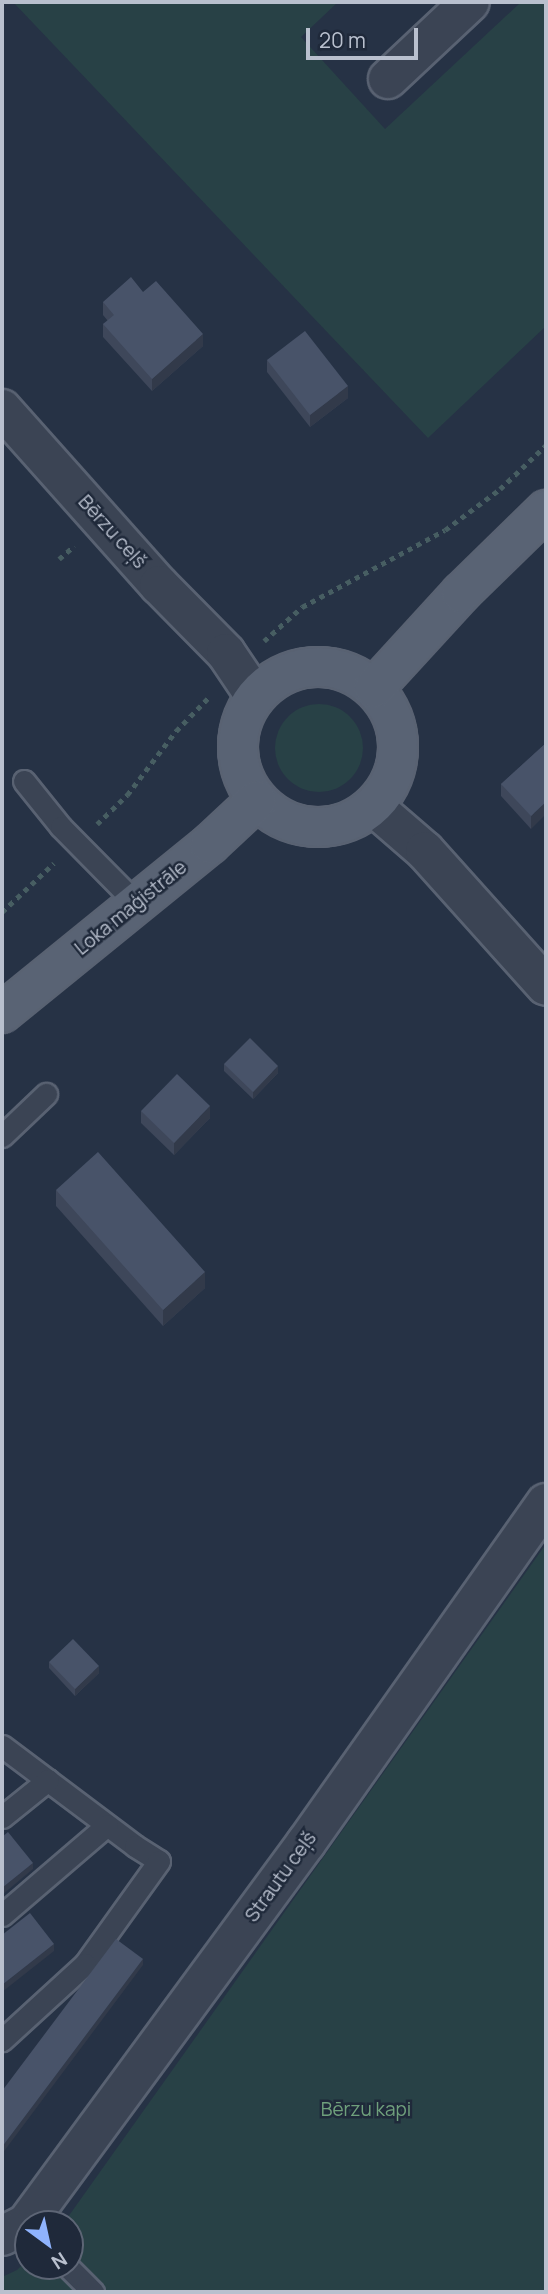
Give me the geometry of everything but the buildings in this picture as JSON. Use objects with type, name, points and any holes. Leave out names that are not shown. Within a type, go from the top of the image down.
[{"type":"main road","points":[[374,688],[461,593],[546,510]]},
{"type":"main road","points":[[326,666],[351,673],[374,688],[390,709],[398,734],[398,760],[390,786],[373,806],[351,822],[326,827],[300,826],[277,816],[257,800],[243,776],[238,749],[242,721],[239,672],[275,679],[299,668],[326,666]]},
{"type":"main road","name":"Loka maģistrāle","points":[[2,1013],[257,800]]},
{"type":"street","points":[[388,79],[470,2]]},
{"type":"street","name":"Bērzu ceļš","points":[[2,409],[239,672]]},
{"type":"street","points":[[373,806],[425,850],[546,986]]},
{"type":"street","name":"Strautu ceļš","points":[[33,2210],[306,1843],[546,1503]]},
{"type":"lane","points":[[24,781],[61,827],[136,903]]},
{"type":"lane","points":[[2,1136],[46,1094]]},
{"type":"lane","points":[[2,1745],[159,1861],[85,1964],[2,2040]]},
{"type":"lane","points":[[2,1817],[48,1780]]},
{"type":"lane","points":[[2,1915],[107,1825]]},
{"type":"path","points":[[146,770],[176,731],[239,672],[302,607],[445,530],[500,489],[546,445]]},
{"type":"green space","points":[[13,2],[338,2],[301,37],[385,129],[521,2],[546,2],[546,326],[428,438]]},
{"type":"green space","points":[[319,704],[344,711],[356,723],[363,748],[356,773],[344,785],[319,792],[294,785],[282,773],[275,748],[282,723],[294,711]]},
{"type":"green space","name":"Bērzu kapi","points":[[546,1544],[546,2292],[2,2292],[2,2277],[14,2271],[14,2280],[84,2280],[84,2210],[73,2210]]}]
